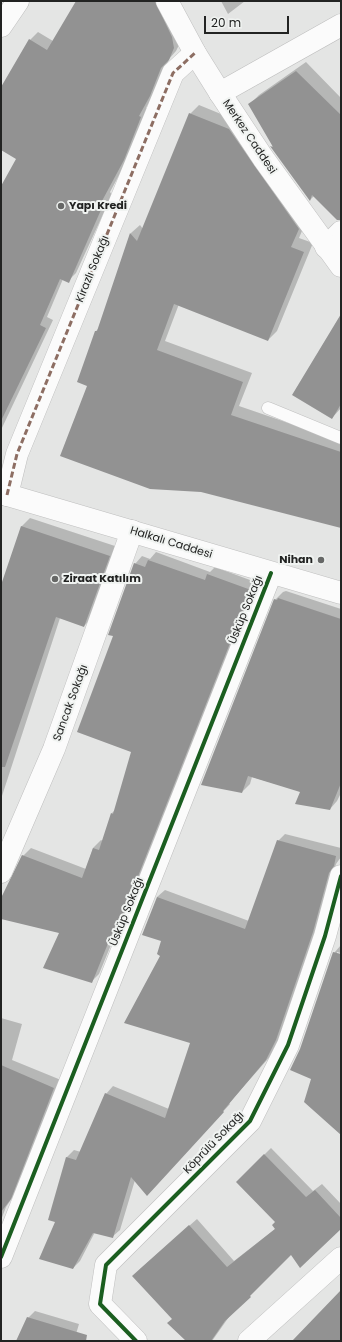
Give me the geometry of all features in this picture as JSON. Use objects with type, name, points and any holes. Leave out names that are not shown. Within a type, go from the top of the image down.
[{"type":"street","points":[[1,26],[18,1]]},
{"type":"street","name":"Merkez Caddesi","points":[[167,1],[195,53],[220,93],[326,247],[341,266]]},
{"type":"street","points":[[220,93],[341,26]]},
{"type":"street","name":"Kirazlı Sokağı","points":[[4,494],[17,454],[173,73],[195,53]]},
{"type":"street","points":[[326,247],[341,232]]},
{"type":"street","name":"Halkalı Caddesi","points":[[4,494],[341,593]]},
{"type":"street","name":"Sancak Sokağı","points":[[1,872],[54,749],[132,531]]},
{"type":"street","name":"Üsküp Sokağı","points":[[1,1257],[270,573]]},
{"type":"street","name":"Köprülü Sokağı","points":[[136,1341],[100,1304],[106,1266],[250,1121],[288,1045],[333,938],[341,876]]},
{"type":"street","points":[[249,1341],[341,1258]]},
{"type":"lane","points":[[268,408],[341,438]]},
{"type":"building","points":[[76,1],[155,1],[172,37],[174,48],[169,60],[161,68],[150,96],[139,116],[141,117],[124,160],[102,201],[104,203],[69,283],[60,279],[40,325],[46,328],[1,421],[1,186],[16,159],[1,150],[1,87],[29,39],[47,50]]},
{"type":"building","points":[[296,71],[341,115],[341,220],[337,220],[312,195],[310,201],[270,146],[273,147],[248,104]]},
{"type":"building","points":[[189,113],[229,129],[299,229],[291,247],[304,252],[268,341],[174,304],[157,350],[243,382],[231,415],[341,452],[341,528],[201,492],[150,489],[60,456],[87,386],[77,382],[95,331],[97,331],[130,233],[137,241]]},
{"type":"building","points":[[341,314],[341,404],[332,419],[292,395]]},
{"type":"building","points":[[21,526],[110,556],[84,627],[56,617],[5,767],[1,767],[1,585]]},
{"type":"building","points":[[148,560],[205,580],[207,574],[251,590],[118,927],[115,926],[92,983],[43,968],[59,933],[1,919],[1,898],[22,855],[82,878],[93,848],[99,850],[111,813],[113,814],[131,752],[77,732],[113,636],[108,635],[134,563],[145,567]]},
{"type":"building","points":[[278,598],[341,619],[341,783],[330,810],[295,804],[300,792],[248,776],[242,793],[201,785],[274,599],[277,600]]},
{"type":"building","points":[[277,840],[336,856],[334,866],[329,873],[313,932],[276,1040],[266,1060],[223,1111],[224,1112],[147,1196],[131,1177],[113,1238],[93,1233],[73,1269],[39,1259],[55,1222],[48,1220],[66,1157],[76,1160],[105,1093],[165,1118],[190,1043],[124,1023],[160,956],[157,954],[161,941],[142,935],[157,897],[245,929]]},
{"type":"building","points":[[333,952],[341,954],[341,1135],[304,1102],[311,1079],[290,1070],[300,1049]]},
{"type":"building","points":[[1,1065],[54,1088],[11,1199],[1,1212]]},
{"type":"building","points":[[264,1154],[306,1197],[315,1190],[341,1218],[341,1229],[300,1268],[291,1255],[250,1296],[251,1297],[225,1321],[211,1341],[186,1341],[167,1323],[172,1319],[132,1276],[189,1225],[227,1267],[275,1229],[272,1225],[275,1222],[236,1182]]},
{"type":"building","points":[[341,1290],[341,1341],[292,1341]]},
{"type":"building","points":[[27,1317],[87,1335],[86,1341],[16,1341]]},
{"type":"marked path","points":[[7,495],[17,454],[173,73],[195,53]]},
{"type":"cycle path","points":[[1,1257],[271,573]]},
{"type":"cycle path","points":[[136,1341],[100,1304],[106,1265],[250,1121],[288,1045],[325,936],[341,876]]},
{"type":"place","name":"Yapı Kredi","points":[[61,206]]},
{"type":"place","name":"Nihan","points":[[321,560]]},
{"type":"place","name":"Ziraat Katılım","points":[[55,579]]}]
